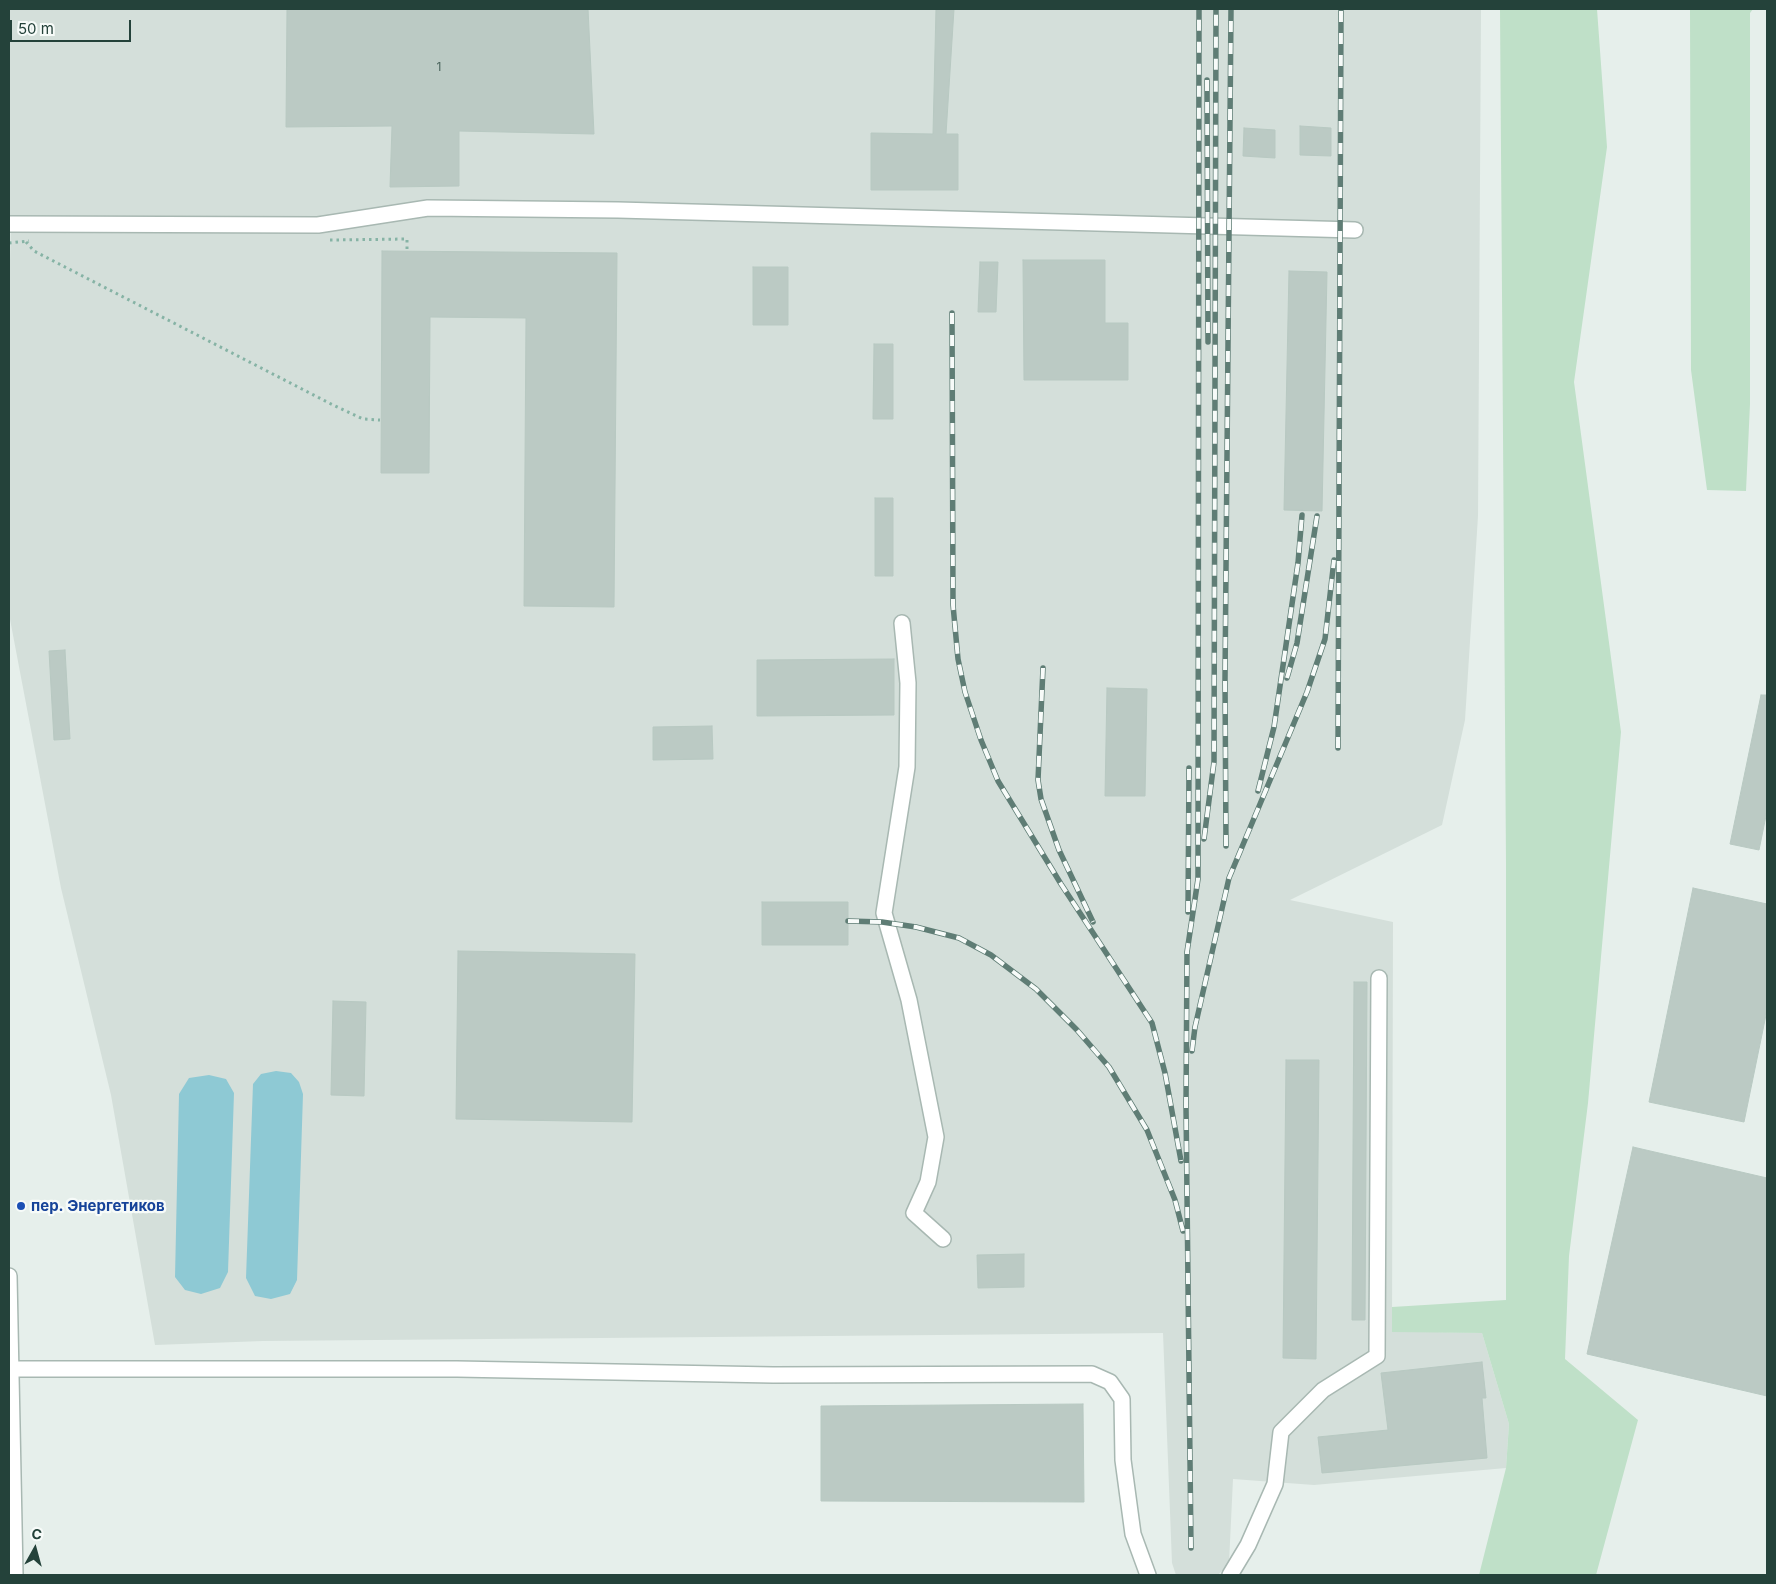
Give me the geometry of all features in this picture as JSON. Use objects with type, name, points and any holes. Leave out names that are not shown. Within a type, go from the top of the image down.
[{"type":"street","points":[[9,224],[318,225],[428,208],[618,210],[1355,230]]},
{"type":"street","points":[[902,623],[908,683],[907,767],[884,912],[909,1000],[936,1137],[928,1182],[914,1214],[943,1239]]},
{"type":"street","points":[[1230,1575],[1248,1545],[1275,1484],[1281,1432],[1323,1390],[1377,1356],[1379,978]]},
{"type":"street","points":[[9,1276],[15,1575]]},
{"type":"street","points":[[11,1370],[457,1369],[773,1375],[1092,1374],[1110,1382],[1122,1399],[1123,1460],[1133,1534],[1148,1575]]},
{"type":"path","points":[[26,241],[34,252],[333,405],[363,419],[380,420]]},
{"type":"shaded area","points":[[9,9],[1481,9],[1478,516],[1465,720],[1442,825],[1290,900],[1393,922],[1392,1331],[1482,1333],[1509,1424],[1506,1468],[1314,1485],[1233,1479],[1229,1563],[1218,1575],[1176,1575],[1172,1563],[1163,1333],[263,1341],[155,1345],[111,1095],[61,888],[9,614],[9,296],[11,224],[9,211]]},
{"type":"green space","points":[[1500,9],[1597,9],[1607,147],[1574,382],[1621,732],[1588,1103],[1569,1256],[1565,1359],[1638,1420],[1596,1575],[1479,1575],[1506,1468],[1509,1424],[1482,1333],[1392,1332],[1392,1307],[1506,1300],[1506,862]]},
{"type":"green space","points":[[1690,9],[1753,9],[1750,13],[1750,404],[1746,491],[1707,490],[1691,370]]},
{"type":"water","points":[[276,1071],[291,1073],[299,1082],[303,1094],[297,1280],[290,1294],[271,1299],[255,1296],[246,1278],[253,1084],[261,1074]]},
{"type":"water","points":[[209,1075],[226,1079],[234,1093],[228,1272],[220,1288],[201,1294],[185,1290],[175,1277],[179,1094],[189,1078]]},
{"type":"building","points":[[287,9],[588,9],[594,134],[459,131],[459,186],[390,187],[392,126],[286,127]]},
{"type":"building","points":[[936,9],[954,9],[946,134],[958,134],[958,190],[871,190],[871,133],[933,134]]},
{"type":"building","points":[[1300,126],[1331,128],[1331,156],[1300,155]]},
{"type":"building","points":[[1244,128],[1275,130],[1275,158],[1243,156]]},
{"type":"building","points":[[382,251],[617,253],[614,607],[524,606],[526,318],[430,317],[429,473],[381,473]]},
{"type":"building","points":[[1023,260],[1105,260],[1105,323],[1128,323],[1128,380],[1024,380]]},
{"type":"building","points":[[980,262],[998,262],[996,312],[978,312]]},
{"type":"building","points":[[753,267],[788,267],[788,325],[753,325]]},
{"type":"building","points":[[1289,271],[1327,272],[1322,511],[1284,510]]},
{"type":"building","points":[[874,344],[893,344],[893,419],[873,419]]},
{"type":"building","points":[[875,498],[893,498],[893,576],[875,576]]},
{"type":"building","points":[[65,650],[70,739],[54,740],[49,651]]},
{"type":"building","points":[[894,659],[894,715],[757,716],[757,660]]},
{"type":"building","points":[[1107,688],[1147,689],[1145,796],[1105,796]]},
{"type":"building","points":[[1761,695],[1767,695],[1767,811],[1759,850],[1730,844]]},
{"type":"building","points":[[712,726],[713,759],[653,760],[653,727]]},
{"type":"building","points":[[1693,888],[1767,904],[1767,1010],[1744,1122],[1649,1102]]},
{"type":"building","points":[[762,902],[848,902],[848,945],[762,945]]},
{"type":"building","points":[[458,951],[635,954],[632,1122],[456,1119]]},
{"type":"building","points":[[1354,982],[1367,982],[1365,1320],[1352,1320]]},
{"type":"building","points":[[333,1001],[366,1002],[364,1096],[331,1095]]},
{"type":"building","points":[[1286,1060],[1319,1060],[1316,1359],[1283,1358]]},
{"type":"building","points":[[1633,1147],[1767,1178],[1767,1396],[1587,1354]]},
{"type":"building","points":[[1024,1254],[1024,1287],[978,1288],[977,1255]]},
{"type":"building","points":[[1482,1362],[1486,1398],[1482,1398],[1487,1458],[1322,1473],[1318,1437],[1388,1430],[1381,1373]]},
{"type":"building","points":[[1083,1404],[1084,1502],[821,1501],[821,1406]]},
{"type":"railway","points":[[1191,1548],[1186,1106],[1187,952],[1198,879],[1199,9]]},
{"type":"railway","points":[[1226,846],[1225,679],[1231,9]]},
{"type":"railway","points":[[1338,748],[1341,9]]},
{"type":"railway","points":[[1204,839],[1214,762],[1216,10]]},
{"type":"railway","points":[[1207,80],[1208,342]]},
{"type":"railway","points":[[952,313],[953,605],[958,659],[965,692],[981,740],[998,781],[1061,884],[1152,1023],[1165,1073],[1181,1161]]},
{"type":"railway","points":[[1258,791],[1274,727],[1298,563],[1302,515]]},
{"type":"railway","points":[[1287,678],[1297,643],[1317,516]]},
{"type":"railway","points":[[1192,1051],[1195,1027],[1229,878],[1307,692],[1325,639],[1334,560]]},
{"type":"railway","points":[[1043,668],[1038,780],[1041,799],[1059,850],[1093,922]]},
{"type":"railway","points":[[1188,912],[1189,768]]},
{"type":"railway","points":[[848,921],[882,922],[916,927],[959,938],[991,955],[1036,989],[1077,1030],[1109,1067],[1147,1130],[1175,1200],[1183,1231]]},
{"type":"place","name":"пер. Энергетиков","points":[[21,1206]]}]
